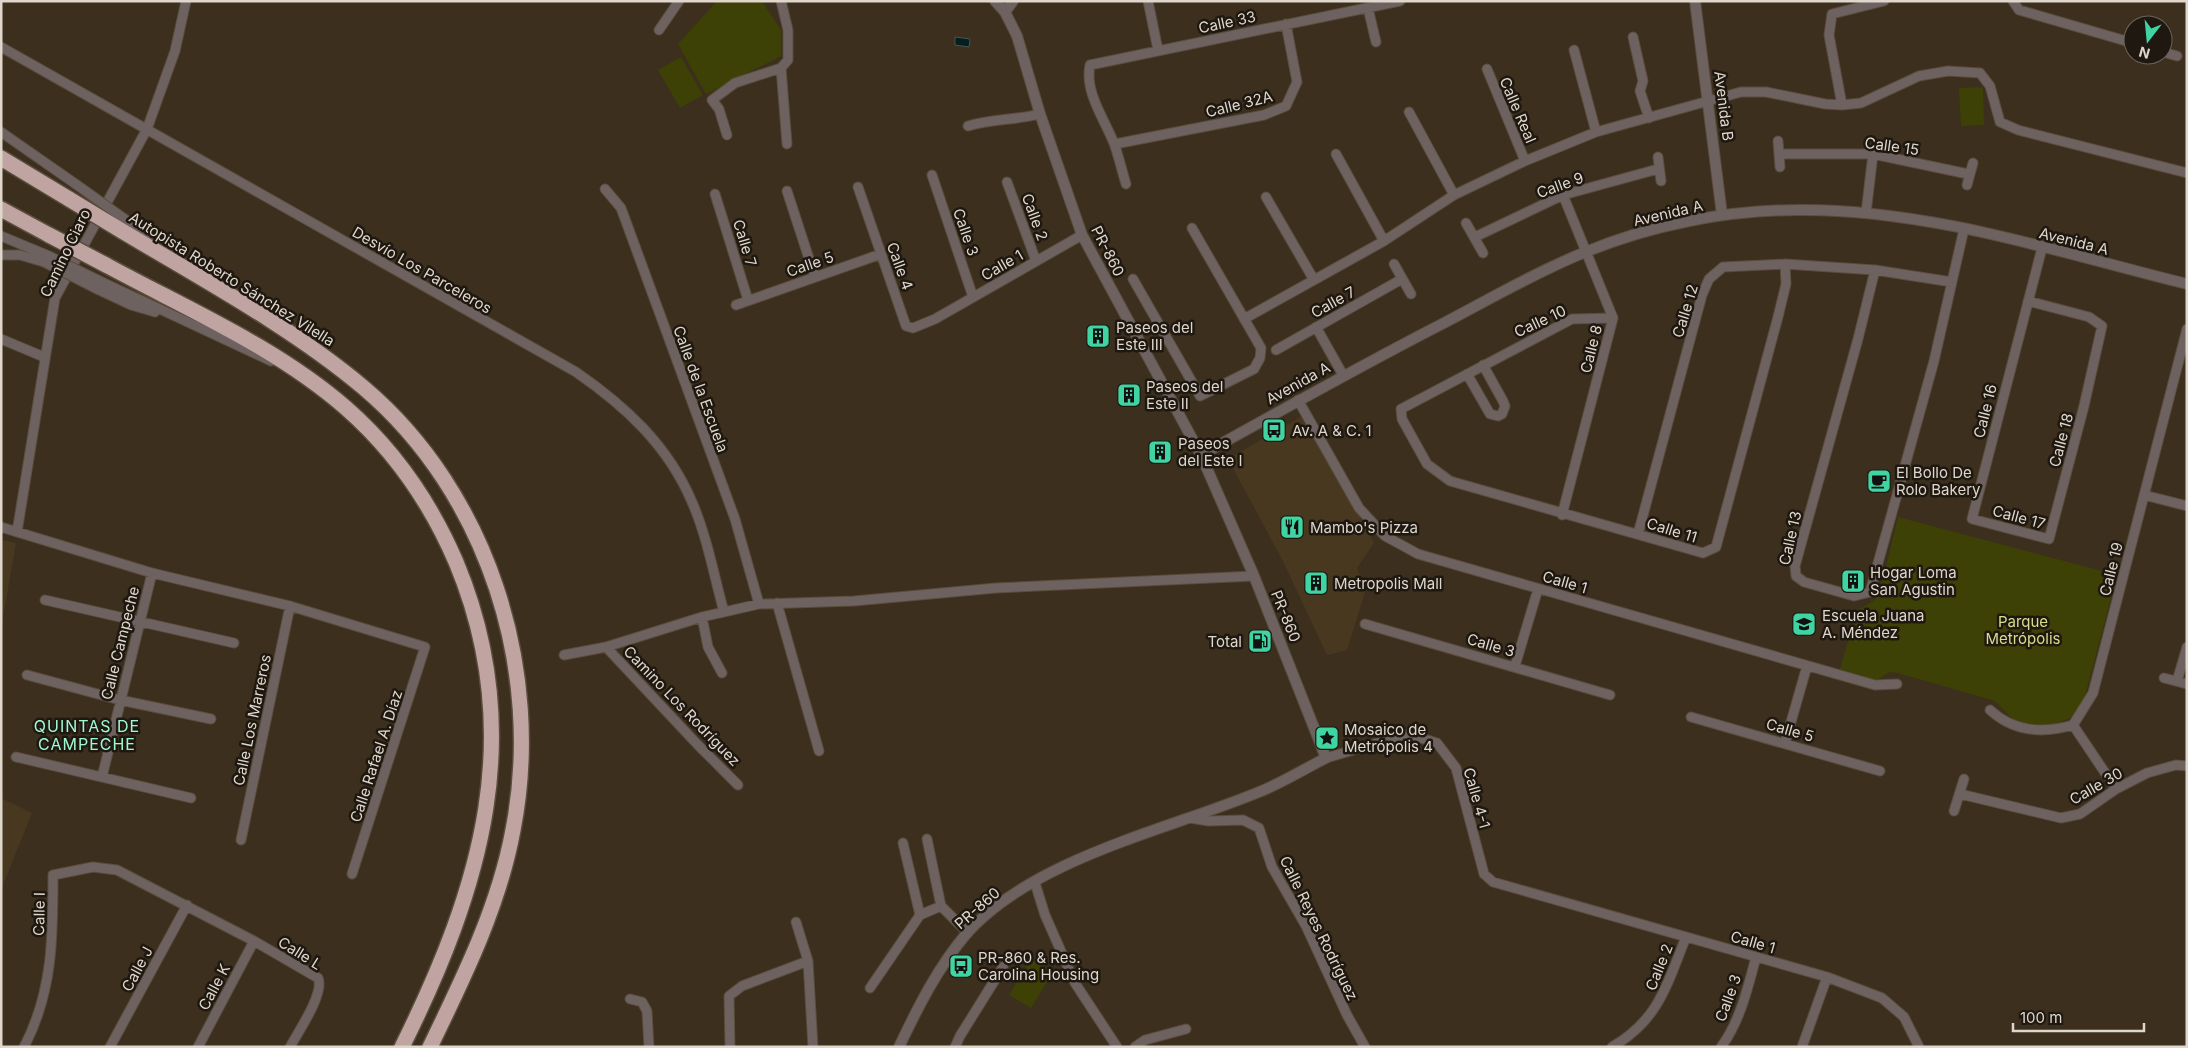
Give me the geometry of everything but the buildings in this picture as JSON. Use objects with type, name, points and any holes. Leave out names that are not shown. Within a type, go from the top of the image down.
[{"type":"highway","name":"Autopista Roberto Sánchez Vilella","points":[[1,158],[69,199],[124,226],[182,267],[307,344],[366,390],[414,440],[452,492],[479,544],[494,581],[512,642],[520,703],[520,776],[514,828],[498,890],[484,929],[430,1047]]},
{"type":"highway","points":[[1,209],[268,352],[310,380],[366,428],[397,462],[432,512],[448,544],[472,600],[483,640],[490,681],[492,762],[484,822],[466,898],[436,975],[402,1047]]},
{"type":"street","name":"Camino Ciaro","points":[[17,532],[55,298],[147,129],[175,51],[186,1]]},
{"type":"street","points":[[659,30],[679,1]]},
{"type":"street","points":[[727,135],[721,114],[712,100],[735,83],[781,68],[788,60],[788,30],[781,1]]},
{"type":"street","name":"PR-860","points":[[899,1047],[927,988],[968,933],[1002,903],[1072,861],[1261,792],[1326,758],[1254,576],[1200,455],[1082,235],[1040,114],[1017,36],[1005,12],[995,1]]},
{"type":"street","points":[[1005,12],[1013,1]]},
{"type":"street","points":[[1148,1],[1158,50]]},
{"type":"street","name":"Calle 33","points":[[1115,144],[1102,121],[1088,74],[1090,65],[1400,1]]},
{"type":"street","name":"Avenida B","points":[[1695,1],[1722,216]]},
{"type":"street","points":[[1842,105],[1829,36],[1832,14],[1884,1]]},
{"type":"street","points":[[2013,1],[2018,10],[2123,41]]},
{"type":"street","points":[[1368,8],[1376,42]]},
{"type":"street","name":"Calle 32A","points":[[1115,144],[1264,115],[1286,106],[1297,82],[1286,24]]},
{"type":"street","points":[[1633,37],[1643,81],[1640,91],[1649,118]]},
{"type":"street","name":"Desvío Los Parceleros","points":[[1,47],[576,372],[606,393],[631,414],[649,434],[682,481],[692,502],[724,612]]},
{"type":"street","points":[[1574,50],[1596,132]]},
{"type":"street","points":[[2173,55],[2177,56]]},
{"type":"street","points":[[781,68],[787,144]]},
{"type":"street","name":"Calle Real","points":[[1486,69],[1525,161]]},
{"type":"street","points":[[1244,318],[1384,241],[1454,195],[1525,161],[1596,132],[1741,92],[1766,92],[1824,104],[1842,105],[1861,103],[1920,76],[1948,71],[1980,73],[1990,86],[2000,122],[2018,130],[2187,174]]},
{"type":"street","points":[[1409,112],[1454,195]]},
{"type":"street","points":[[968,126],[1040,114]]},
{"type":"street","points":[[1,132],[77,185],[124,226]]},
{"type":"street","points":[[1778,141],[1780,167]]},
{"type":"street","points":[[1115,144],[1126,184]]},
{"type":"street","points":[[1336,154],[1384,241]]},
{"type":"street","name":"Calle 15","points":[[1780,154],[1873,154],[1968,174]]},
{"type":"street","points":[[1866,213],[1873,154]]},
{"type":"street","points":[[1658,158],[1661,181]]},
{"type":"street","points":[[1967,185],[1968,174],[1973,164]]},
{"type":"street","name":"Calle 9","points":[[1475,237],[1563,195],[1658,169]]},
{"type":"street","name":"Calle 3","points":[[932,175],[973,297]]},
{"type":"street","name":"Calle 2","points":[[1007,182],[1036,261]]},
{"type":"street","name":"Calle 4","points":[[858,187],[906,326],[913,328],[935,319]]},
{"type":"street","name":"Calle de la Escuela","points":[[605,189],[620,208],[735,519],[758,604]]},
{"type":"street","points":[[787,191],[815,277]]},
{"type":"street","name":"Calle 7","points":[[715,194],[748,300]]},
{"type":"street","name":"Calle 8","points":[[1562,515],[1613,318],[1563,195]]},
{"type":"street","points":[[1266,197],[1314,280]]},
{"type":"street","name":"Avenida A","points":[[1200,455],[1343,375],[1586,251],[1649,231],[1722,216],[1798,210],[1866,213],[1964,229],[2187,284]]},
{"type":"street","points":[[1466,223],[1483,253]]},
{"type":"street","points":[[1133,279],[1200,396],[1254,369],[1260,358],[1261,348],[1192,228]]},
{"type":"street","name":"Calle 13","points":[[1875,270],[1858,339],[1795,566],[1796,576],[1804,582],[1854,596],[1870,592],[1934,361],[1964,229]]},
{"type":"street","name":"Calle 1","points":[[935,319],[1082,235]]},
{"type":"street","points":[[1,236],[99,286],[190,324],[310,380]]},
{"type":"street","points":[[2028,301],[2042,248]]},
{"type":"street","name":"Calle 5","points":[[736,304],[881,254]]},
{"type":"street","points":[[1,255],[20,255],[47,259]]},
{"type":"street","points":[[1394,264],[1411,294]]},
{"type":"street","name":"Calle 12","points":[[1638,534],[1702,295],[1709,280],[1723,267],[1785,264],[1875,270],[1952,282]]},
{"type":"street","name":"Calle 11","points":[[1401,414],[1426,464],[1450,481],[1562,515],[1703,553],[1716,547],[1778,317],[1786,284],[1785,264]]},
{"type":"street","name":"Calle 7","points":[[1276,350],[1402,279]]},
{"type":"street","name":"Calle 18","points":[[2028,301],[2089,317],[2102,326],[2049,539]]},
{"type":"street","name":"Calle 16","points":[[1982,521],[1972,519],[2028,301]]},
{"type":"street","name":"Calle 10","points":[[1401,414],[1401,409],[1572,318],[1613,318]]},
{"type":"street","points":[[1316,327],[1343,375]]},
{"type":"street","name":"Calle 19","points":[[2073,725],[2093,693],[2187,329]]},
{"type":"street","points":[[1,339],[44,357]]},
{"type":"street","points":[[1467,374],[1490,414],[1502,414],[1505,406],[1484,365]]},
{"type":"street","name":"Calle 1","points":[[1298,400],[1359,508],[1385,536],[1418,554],[1875,685],[1897,684]]},
{"type":"street","points":[[2144,495],[2187,506]]},
{"type":"street","name":"Calle 17","points":[[1982,521],[2049,539]]},
{"type":"street","points":[[1,527],[152,573],[290,606]]},
{"type":"street","name":"Calle Campeche","points":[[102,777],[152,573]]},
{"type":"street","points":[[564,655],[606,647],[702,618],[758,604],[854,601],[996,588],[1254,576]]},
{"type":"street","points":[[1515,666],[1538,589]]},
{"type":"street","points":[[45,600],[234,643]]},
{"type":"street","points":[[777,604],[819,751]]},
{"type":"street","name":"Calle Rafael A. Díaz","points":[[290,606],[425,647],[352,874]]},
{"type":"street","name":"Calle Los Marreros","points":[[241,840],[290,606]]},
{"type":"street","points":[[702,618],[708,647],[722,673]]},
{"type":"street","name":"Calle 3","points":[[1365,624],[1610,695]]},
{"type":"street","name":"Camino Los Rodríguez","points":[[606,647],[738,785]]},
{"type":"street","points":[[2177,681],[2187,647]]},
{"type":"street","points":[[1785,743],[1807,666]]},
{"type":"street","points":[[27,675],[120,700],[211,719]]},
{"type":"street","points":[[2164,678],[2187,684]]},
{"type":"street","points":[[1990,710],[2001,720],[2030,730],[2052,731],[2073,725],[2116,789]]},
{"type":"street","name":"Calle 5","points":[[1691,717],[1880,771]]},
{"type":"street","name":"Calle 4-1","points":[[1326,758],[1408,734],[1437,743],[1456,768],[1484,874],[1492,882],[1525,891]]},
{"type":"street","points":[[16,757],[191,798]]},
{"type":"street","name":"Calle 30","points":[[1960,794],[2060,818],[2080,814],[2116,789],[2147,773],[2176,765],[2187,766]]},
{"type":"street","points":[[1954,811],[1964,779]]},
{"type":"street","name":"Calle Reyes Rodríguez","points":[[1190,818],[1209,821],[1243,820],[1259,828],[1272,867],[1306,926],[1347,1015],[1365,1047]]},
{"type":"street","points":[[927,839],[941,906],[968,933]]},
{"type":"street","points":[[903,843],[920,915]]},
{"type":"street","name":"Calle I","points":[[24,1047],[37,1021],[47,983],[53,936],[53,876],[93,867],[117,870],[254,941]]},
{"type":"street","points":[[1035,882],[1045,915],[1075,983],[1117,1047]]},
{"type":"street","name":"Calle 1","points":[[1525,891],[1827,977],[1882,998],[1904,1017],[1919,1047]]},
{"type":"street","name":"Calle J","points":[[110,1047],[187,905]]},
{"type":"street","points":[[870,988],[920,915],[941,906]]},
{"type":"street","points":[[796,922],[808,961],[812,1047]]},
{"type":"street","name":"Calle 2","points":[[1612,1047],[1635,1033],[1660,1001],[1686,937]]},
{"type":"street","name":"Calle K","points":[[198,1047],[254,941]]},
{"type":"street","name":"Calle L","points":[[254,941],[311,972],[320,984],[318,994],[290,1047]]},
{"type":"street","name":"Calle 3","points":[[1721,1047],[1727,1039],[1744,1000],[1756,957]]},
{"type":"street","points":[[730,1047],[729,996],[742,986],[808,961]]},
{"type":"street","points":[[955,1047],[1003,967]]},
{"type":"street","points":[[1802,1047],[1827,977]]},
{"type":"street","points":[[630,999],[642,1002],[646,1011],[649,1047]]},
{"type":"street","points":[[1136,1047],[1146,1040],[1186,1029]]},
{"type":"shaded area","points":[[1306,414],[1374,543],[1357,568],[1366,589],[1347,650],[1327,655],[1283,561],[1228,459]]},
{"type":"shaded area","points":[[1,540],[16,543],[1,629]]},
{"type":"shaded area","points":[[1,798],[32,813],[1,890]]},
{"type":"green space","points":[[717,1],[762,1],[781,30],[781,56],[706,94],[678,44]]},
{"type":"green space","points":[[681,57],[703,95],[680,108],[658,70]]},
{"type":"green space","points":[[1983,87],[1984,125],[1961,126],[1959,88]]},
{"type":"green space","name":"Parque Metrópolis","points":[[1898,517],[2117,575],[2084,700],[2076,715],[2049,726],[2033,725],[2014,720],[1995,701],[1898,673],[1890,672],[1876,680],[1840,669],[1857,610],[1874,601],[1880,591]]},
{"type":"green space","points":[[1031,959],[1053,972],[1031,1008],[1009,995]]},
{"type":"water","points":[[955,37],[970,39],[969,47],[955,45]]},
{"type":"place","name":"Paseos del Este III","points":[[1098,336]]},
{"type":"place","name":"Paseos del Este II","points":[[1129,395]]},
{"type":"place","name":"Av. A & C. 1","points":[[1274,430]]},
{"type":"place","name":"Paseos del Este I","points":[[1160,452]]},
{"type":"place","name":"El Bollo De Rolo Bakery","points":[[1879,481]]},
{"type":"place","name":"Mambo's Pizza","points":[[1292,527]]},
{"type":"place","name":"Hogar Loma San Agustin","points":[[1853,581]]},
{"type":"place","name":"Metropolis Mall","points":[[1316,583]]},
{"type":"place","name":"Escuela Juana A. Méndez","points":[[1804,624]]},
{"type":"place","name":"Total","points":[[1260,641]]},
{"type":"place","name":"Mosaico de Metrópolis 4","points":[[1327,738]]},
{"type":"place","name":"PR-860 & Res. Carolina Housing","points":[[961,966]]},
{"type":"district","name":"QUINTAS DE CAMPECHE","points":[[87,735]]}]
